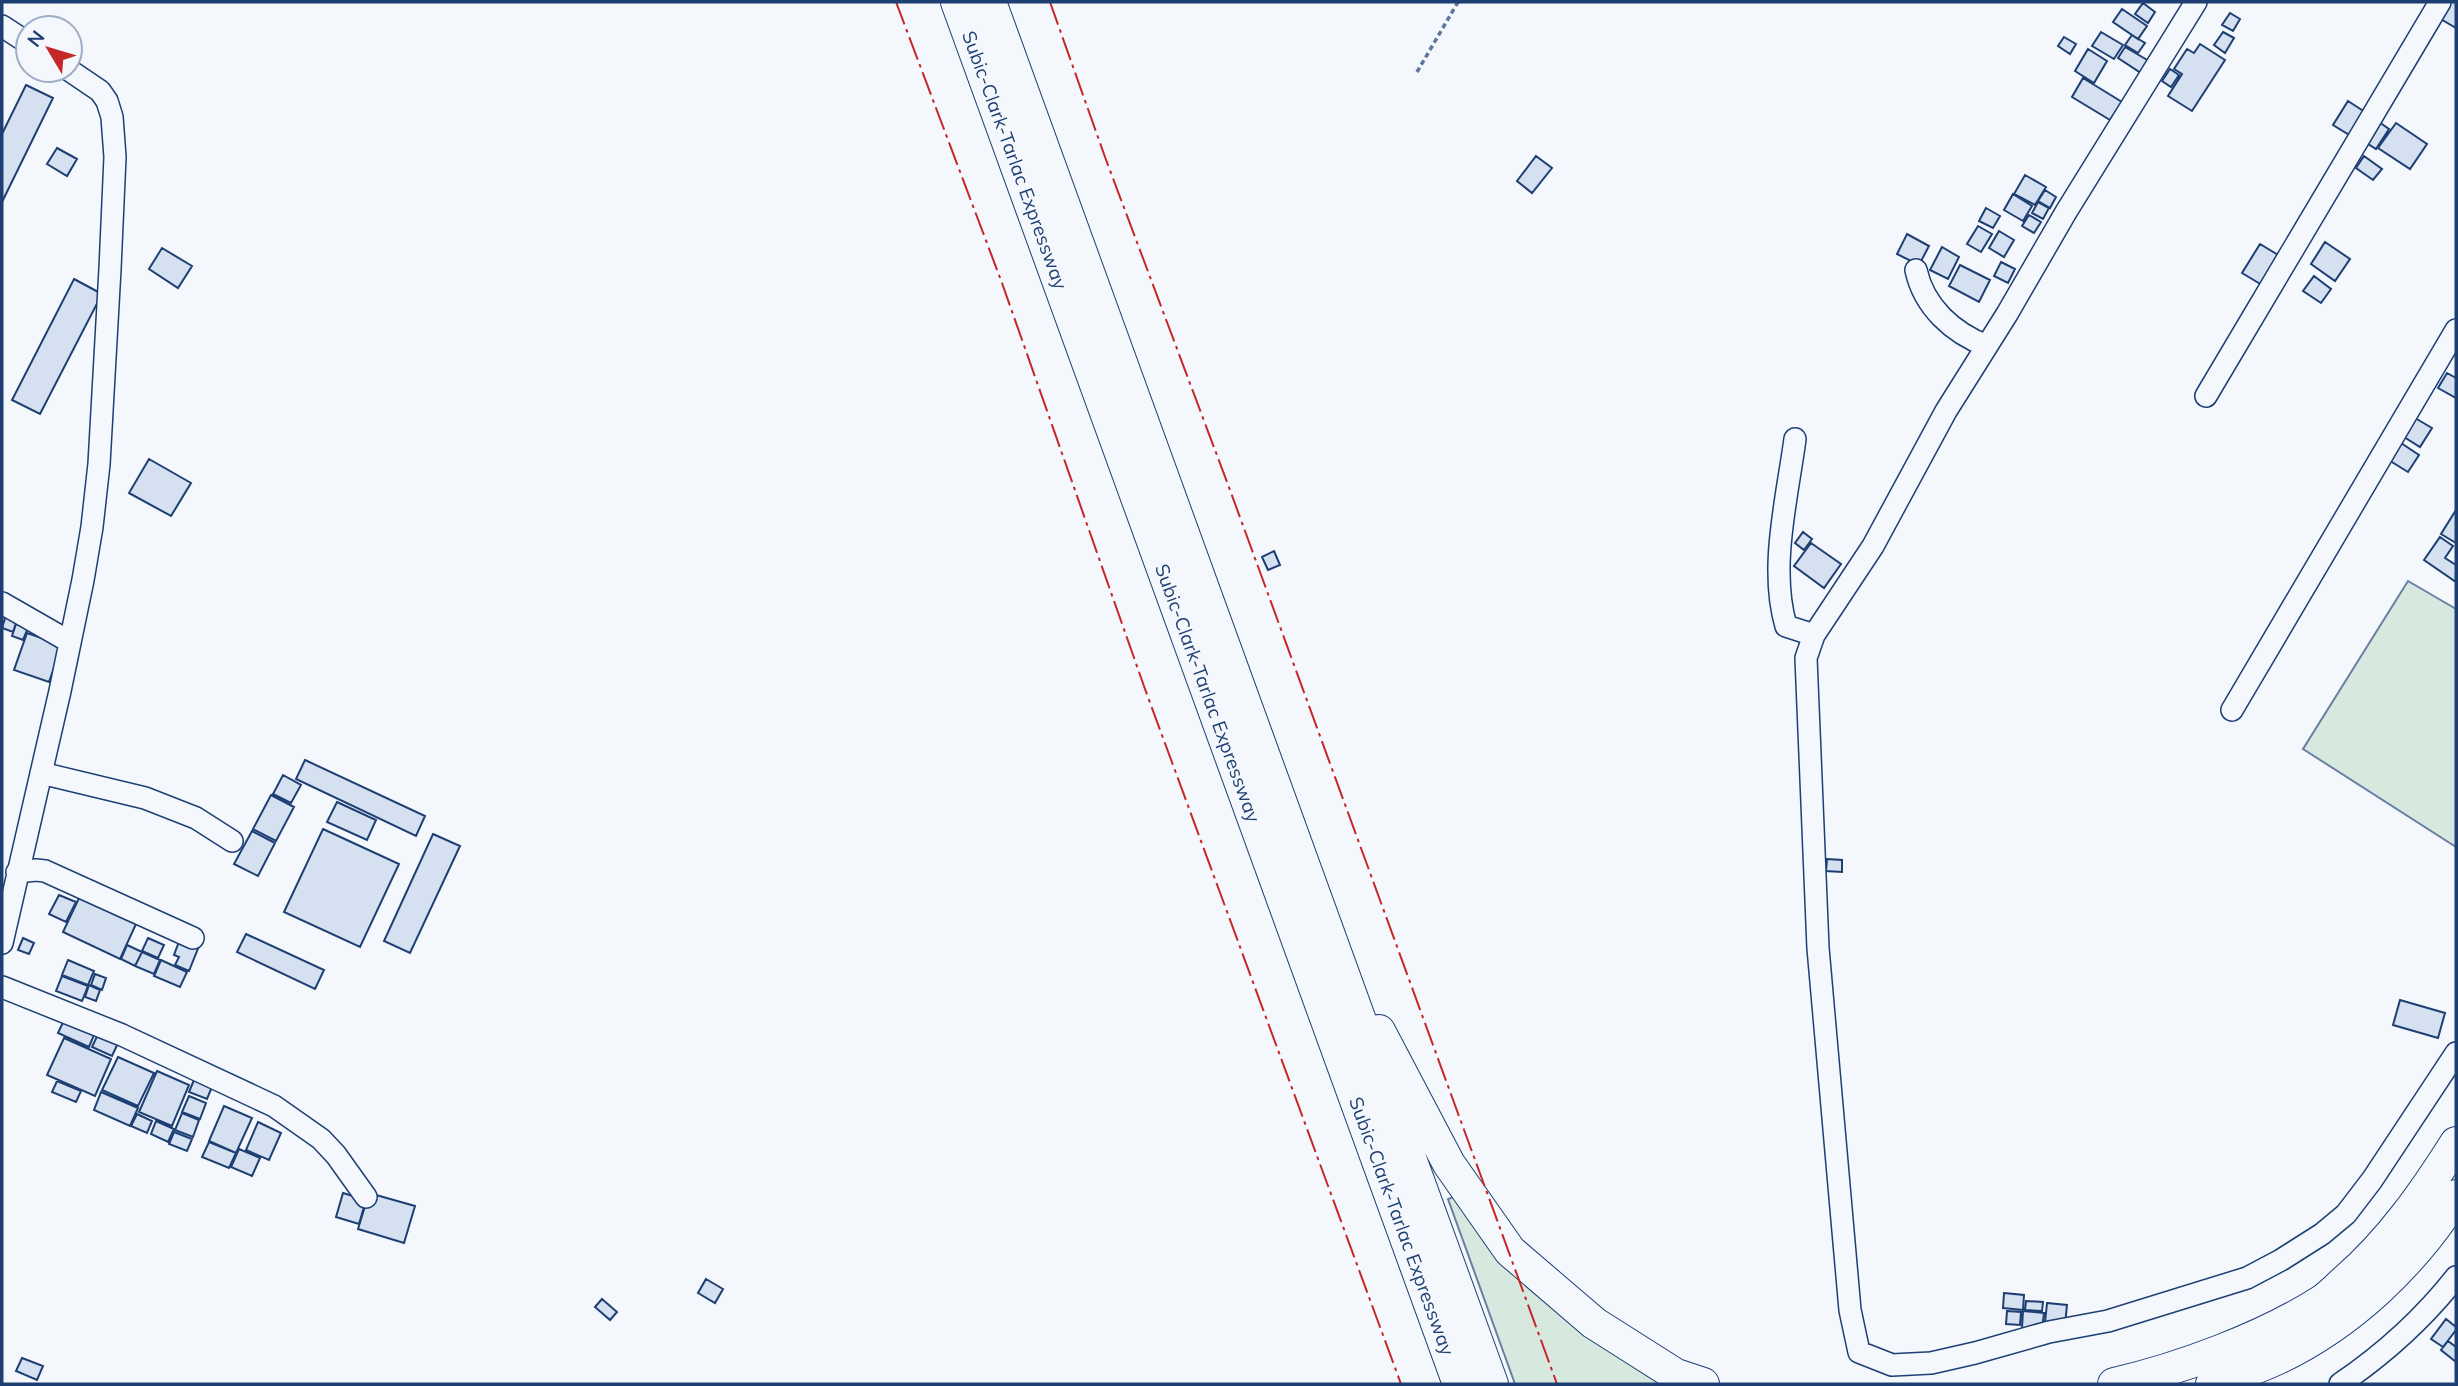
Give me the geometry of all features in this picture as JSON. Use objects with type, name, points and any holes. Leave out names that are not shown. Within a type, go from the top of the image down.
[{"type":"highway","name":"Subic-Clark-Tarlac Expressway","points":[[957,2],[1459,1384]]},
{"type":"highway","name":"Subic-Clark-Tarlac Expressway","points":[[990,2],[1492,1384]]},
{"type":"highway","points":[[1332,945],[1449,1164],[1510,1251],[1594,1323],[1676,1375],[1703,1384]]},
{"type":"highway","points":[[2123,1383],[2263,1332],[2323,1300],[2366,1263],[2423,1195],[2456,1143]]},
{"type":"highway","points":[[2212,1384],[2279,1358],[2346,1317],[2391,1279],[2456,1196]]},
{"type":"street","points":[[2196,2],[1945,411],[1872,546],[1814,635],[1806,658],[1818,948],[1850,1310],[1859,1352],[1892,1366],[1931,1363],[2038,1334],[2108,1321],[2248,1278],[2312,1241],[2346,1214],[2372,1180],[2456,1053]]},
{"type":"street","points":[[2206,396],[2440,2]]},
{"type":"street","points":[[2,943],[70,642],[92,527],[99,464],[115,156],[113,117],[107,101],[100,91],[84,80]]},
{"type":"street","points":[[1916,270],[1926,300],[1938,313],[1966,339],[1987,346]]},
{"type":"street","points":[[2232,710],[2456,330]]},
{"type":"street","points":[[1795,439],[1778,568],[1779,602],[1786,626],[1814,635]]},
{"type":"street","points":[[2,603],[70,642]]},
{"type":"street","points":[[41,773],[145,798],[195,818],[232,841]]},
{"type":"street","points":[[17,872],[45,872],[193,938]]},
{"type":"street","points":[[2,987],[121,1035],[274,1106],[321,1139],[366,1197]]},
{"type":"street","points":[[2340,1384],[2365,1367],[2424,1317],[2456,1277]]},
{"type":"path","points":[[1417,72],[1458,2]]},
{"type":"shaded area","points":[[2408,581],[2456,609],[2456,847],[2303,749]]},
{"type":"shaded area","points":[[1454,1197],[1667,1384],[1515,1384],[1448,1199]]},
{"type":"building","points":[[2449,2],[2456,2],[2456,28],[2439,18]]},
{"type":"building","points":[[2143,3],[2155,12],[2148,23],[2135,14]]},
{"type":"building","points":[[2122,9],[2147,26],[2138,39],[2113,22]]},
{"type":"building","points":[[2230,13],[2240,19],[2233,31],[2222,25]]},
{"type":"building","points":[[2101,32],[2123,45],[2114,59],[2092,46]]},
{"type":"building","points":[[2223,32],[2234,38],[2225,53],[2214,45]]},
{"type":"building","points":[[2132,35],[2145,43],[2138,53],[2125,45]]},
{"type":"building","points":[[2064,37],[2076,44],[2070,54],[2058,46]]},
{"type":"building","points":[[2200,44],[2225,60],[2192,111],[2168,96],[2182,74],[2174,69],[2187,49],[2194,53]]},
{"type":"building","points":[[2125,47],[2149,61],[2141,73],[2118,58]]},
{"type":"building","points":[[2088,49],[2107,61],[2094,83],[2075,71]]},
{"type":"building","points":[[2170,69],[2179,75],[2171,87],[2162,81]]},
{"type":"building","points":[[2083,78],[2122,102],[2110,120],[2072,97]]},
{"type":"building","points":[[26,85],[53,98],[2,202],[2,134]]},
{"type":"building","points":[[2348,101],[2365,112],[2351,136],[2333,125]]},
{"type":"building","points":[[2379,122],[2389,129],[2376,149],[2365,142]]},
{"type":"building","points":[[2396,123],[2427,144],[2410,169],[2378,148]]},
{"type":"building","points":[[57,148],[77,159],[67,176],[47,164]]},
{"type":"building","points":[[1536,156],[1552,168],[1532,193],[1517,181]]},
{"type":"building","points":[[2364,156],[2382,169],[2373,180],[2356,168]]},
{"type":"building","points":[[2025,175],[2046,187],[2035,205],[2014,194]]},
{"type":"building","points":[[2045,190],[2056,197],[2050,208],[2038,201]]},
{"type":"building","points":[[2013,194],[2032,206],[2023,221],[2004,210]]},
{"type":"building","points":[[2038,202],[2049,208],[2043,219],[2032,213]]},
{"type":"building","points":[[1986,208],[2000,216],[1993,228],[1979,221]]},
{"type":"building","points":[[2029,215],[2041,222],[2034,233],[2022,226]]},
{"type":"building","points":[[1978,226],[1992,234],[1981,252],[1967,244]]},
{"type":"building","points":[[1999,231],[2014,240],[2004,257],[1989,248]]},
{"type":"building","points":[[1907,234],[1929,246],[1919,265],[1897,254]]},
{"type":"building","points":[[2325,242],[2350,259],[2335,281],[2311,264]]},
{"type":"building","points":[[2260,244],[2280,256],[2262,285],[2242,273]]},
{"type":"building","points":[[1942,247],[1959,257],[1948,279],[1930,270]]},
{"type":"building","points":[[162,248],[192,266],[178,288],[149,269]]},
{"type":"building","points":[[2001,262],[2015,269],[2008,283],[1994,276]]},
{"type":"building","points":[[1960,265],[1990,280],[1979,302],[1949,286]]},
{"type":"building","points":[[2314,276],[2331,289],[2321,303],[2303,291]]},
{"type":"building","points":[[74,279],[102,294],[40,414],[12,400]]},
{"type":"building","points":[[2447,373],[2456,378],[2456,398],[2438,388]]},
{"type":"building","points":[[2415,418],[2432,428],[2420,447],[2404,437]]},
{"type":"building","points":[[2398,441],[2419,455],[2408,472],[2387,459]]},
{"type":"building","points":[[149,459],[191,483],[171,516],[129,493]]},
{"type":"building","points":[[2456,510],[2456,543],[2441,534]]},
{"type":"building","points":[[1803,532],[1812,539],[1804,550],[1795,543]]},
{"type":"building","points":[[2440,537],[2453,546],[2445,558],[2456,565],[2456,582],[2424,560]]},
{"type":"building","points":[[1811,543],[1841,564],[1824,588],[1794,566]]},
{"type":"building","points":[[1274,551],[1280,565],[1268,570],[1262,557]]},
{"type":"building","points":[[6,615],[17,620],[13,632],[2,628]]},
{"type":"building","points":[[16,624],[28,628],[23,640],[12,636]]},
{"type":"building","points":[[27,633],[62,645],[49,682],[14,670]]},
{"type":"building","points":[[305,760],[425,816],[416,836],[296,779]]},
{"type":"building","points":[[283,775],[301,785],[291,803],[273,794]]},
{"type":"building","points":[[271,795],[294,807],[276,841],[253,829]]},
{"type":"building","points":[[337,802],[376,820],[367,840],[327,822]]},
{"type":"building","points":[[323,829],[399,864],[360,947],[284,912]]},
{"type":"building","points":[[252,831],[275,843],[258,876],[234,864]]},
{"type":"building","points":[[433,834],[460,846],[410,953],[384,941]]},
{"type":"building","points":[[1827,859],[1842,860],[1842,872],[1826,871]]},
{"type":"building","points":[[59,895],[76,902],[66,922],[49,914]]},
{"type":"building","points":[[79,898],[136,924],[120,959],[63,932]]},
{"type":"building","points":[[246,934],[324,970],[315,989],[237,952]]},
{"type":"building","points":[[23,938],[34,943],[29,954],[18,950]]},
{"type":"building","points":[[148,938],[164,945],[158,958],[142,951]]},
{"type":"building","points":[[180,939],[199,946],[189,971],[175,965],[179,957],[174,955]]},
{"type":"building","points":[[127,945],[142,952],[135,966],[121,959]]},
{"type":"building","points":[[142,952],[160,960],[154,974],[135,966]]},
{"type":"building","points":[[68,960],[94,971],[88,985],[62,975]]},
{"type":"building","points":[[161,960],[187,972],[180,987],[154,976]]},
{"type":"building","points":[[95,974],[106,978],[102,990],[91,985]]},
{"type":"building","points":[[62,976],[88,986],[82,1001],[56,991]]},
{"type":"building","points":[[89,985],[100,990],[96,1001],[85,997]]},
{"type":"building","points":[[2400,1000],[2445,1013],[2438,1038],[2393,1025]]},
{"type":"building","points":[[67,1014],[97,1028],[89,1047],[58,1033]]},
{"type":"building","points":[[100,1030],[120,1039],[112,1056],[92,1047]]},
{"type":"building","points":[[64,1038],[111,1059],[95,1096],[47,1075]]},
{"type":"building","points":[[118,1057],[154,1073],[138,1106],[102,1090]]},
{"type":"building","points":[[157,1071],[189,1085],[172,1126],[139,1112]]},
{"type":"building","points":[[196,1075],[214,1082],[207,1099],[189,1092]]},
{"type":"building","points":[[57,1081],[81,1091],[76,1102],[52,1092]]},
{"type":"building","points":[[101,1092],[138,1108],[130,1126],[94,1110]]},
{"type":"building","points":[[189,1096],[206,1103],[200,1119],[182,1112]]},
{"type":"building","points":[[224,1106],[252,1118],[236,1153],[209,1141]]},
{"type":"building","points":[[182,1113],[199,1120],[193,1137],[175,1130]]},
{"type":"building","points":[[137,1114],[152,1121],[147,1133],[131,1126]]},
{"type":"building","points":[[156,1121],[174,1129],[168,1142],[151,1134]]},
{"type":"building","points":[[258,1122],[281,1133],[269,1160],[246,1150]]},
{"type":"building","points":[[174,1132],[192,1139],[187,1151],[169,1144]]},
{"type":"building","points":[[209,1142],[236,1153],[229,1168],[202,1157]]},
{"type":"building","points":[[239,1149],[260,1158],[252,1176],[231,1167]]},
{"type":"building","points":[[343,1193],[366,1200],[359,1224],[336,1217]]},
{"type":"building","points":[[369,1193],[415,1206],[404,1243],[358,1229]]},
{"type":"building","points":[[706,1279],[723,1289],[715,1303],[698,1293]]},
{"type":"building","points":[[2004,1293],[2024,1295],[2023,1310],[2003,1308]]},
{"type":"building","points":[[602,1299],[617,1312],[610,1320],[595,1307]]},
{"type":"building","points":[[2026,1301],[2043,1302],[2042,1311],[2025,1310]]},
{"type":"building","points":[[2047,1303],[2067,1305],[2065,1325],[2045,1323]]},
{"type":"building","points":[[2007,1311],[2021,1312],[2020,1325],[2006,1324]]},
{"type":"building","points":[[2023,1311],[2044,1313],[2042,1329],[2022,1328]]},
{"type":"building","points":[[2446,1319],[2456,1330],[2443,1347],[2431,1339]]},
{"type":"building","points":[[2448,1341],[2456,1347],[2456,1362],[2441,1350]]},
{"type":"building","points":[[22,1358],[43,1366],[37,1380],[16,1371]]},
{"type":"power","points":[[896,2],[1002,283],[1145,689],[1401,1384]]},
{"type":"power","points":[[1050,2],[1557,1384]]}]
